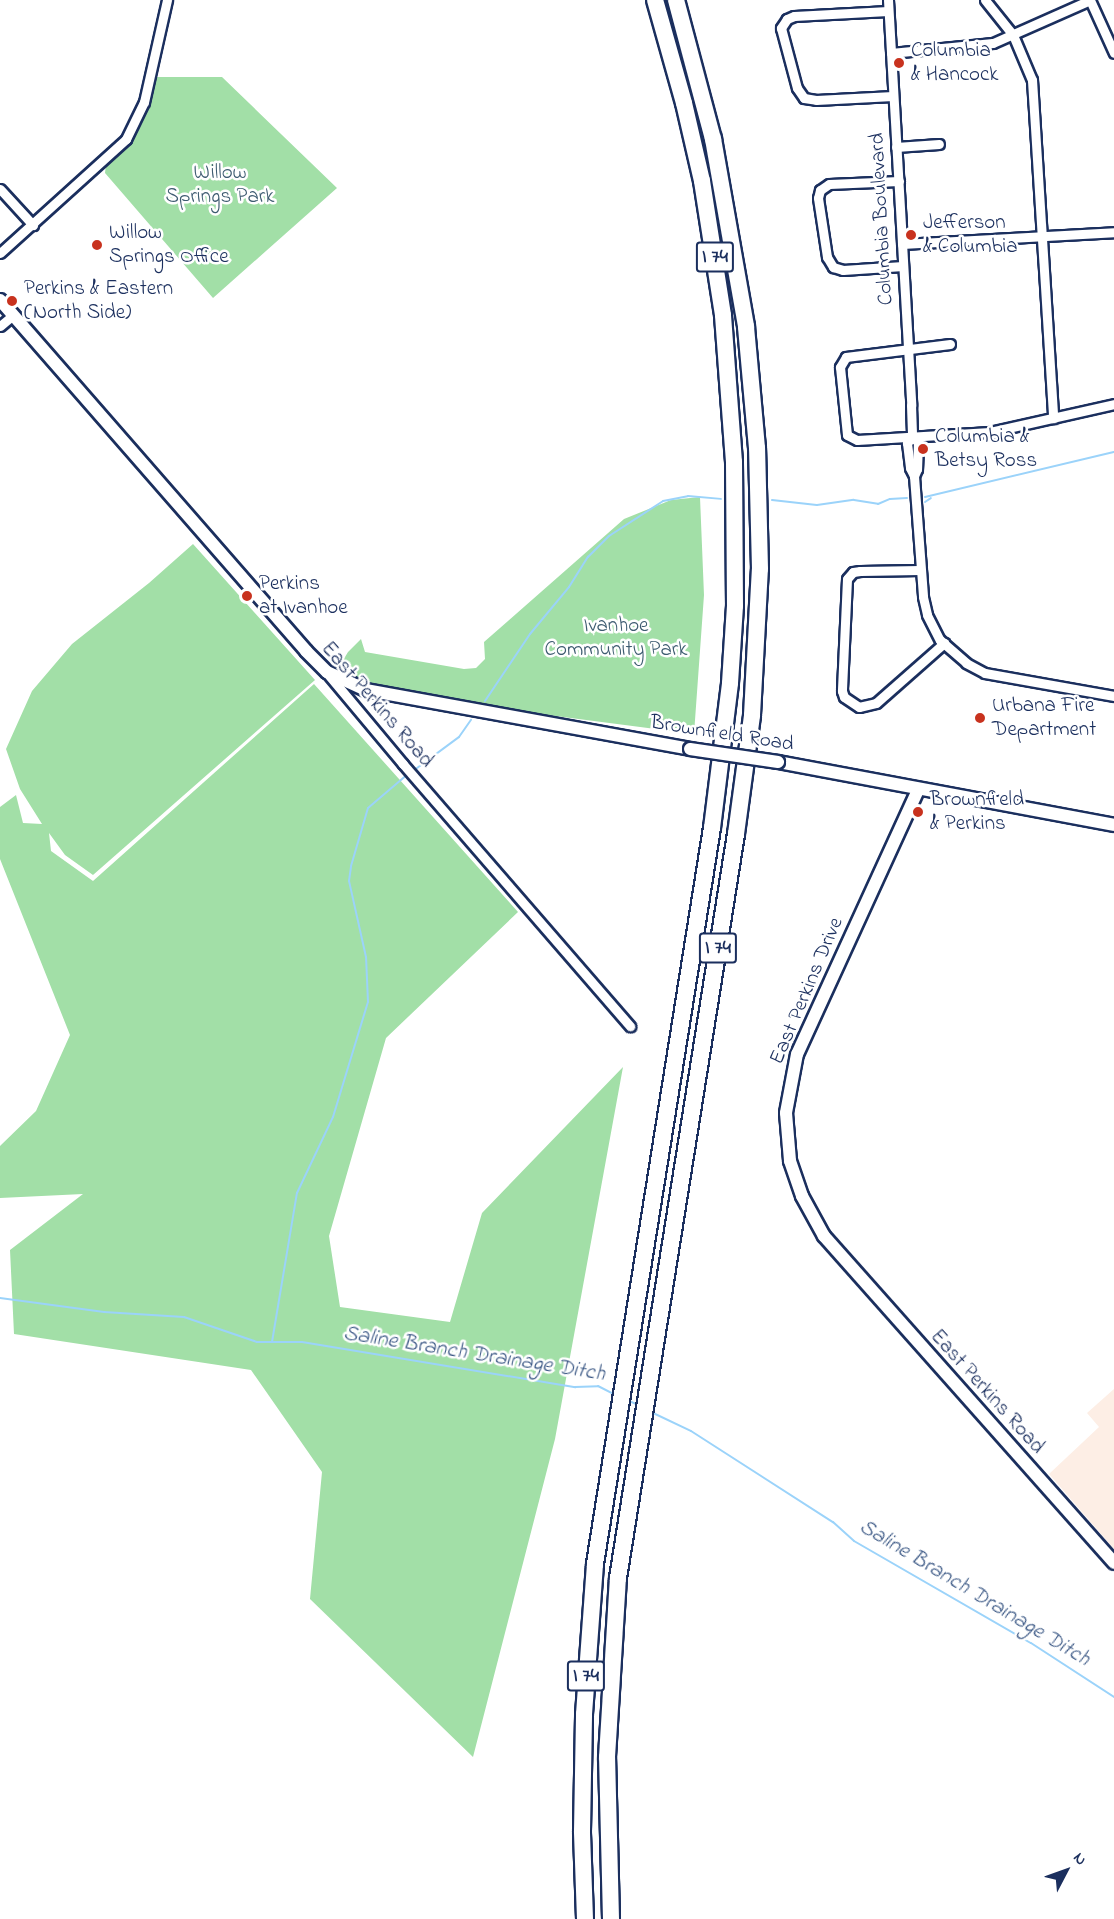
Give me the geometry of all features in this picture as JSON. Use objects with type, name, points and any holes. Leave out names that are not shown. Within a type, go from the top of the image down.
[{"type":"highway","name":"I 74","points":[[583,1919],[582,1762],[588,1632],[614,1434],[712,828],[730,683],[735,595],[734,462],[723,315],[702,181],[655,0]]},
{"type":"highway","name":"I 74","points":[[611,1919],[607,1827],[609,1688],[618,1578],[749,737],[758,643],[760,569],[758,448],[746,327],[732,236],[713,139],[675,0]]},
{"type":"street","points":[[0,253],[116,151],[134,127],[144,102],[167,0]]},
{"type":"street","name":"Columbia Boulevard","points":[[888,0],[912,437],[918,442],[917,469],[914,476],[920,570],[927,615],[944,643],[966,663],[985,673],[1114,696]]},
{"type":"street","points":[[985,0],[1013,35],[1034,89],[1040,236],[1053,418]]},
{"type":"street","points":[[891,53],[993,43],[1090,0],[1114,53]]},
{"type":"street","points":[[888,10],[794,16],[787,19],[782,28],[797,88],[804,98],[816,100],[893,96]]},
{"type":"street","points":[[896,147],[939,144]]},
{"type":"street","points":[[899,181],[829,184],[820,190],[818,198],[827,257],[833,267],[843,270],[903,266]]},
{"type":"street","points":[[0,189],[33,225]]},
{"type":"street","points":[[902,244],[1114,232]]},
{"type":"street","name":"East Perkins Road","points":[[0,300],[306,651],[327,672],[403,764],[630,1026]]},
{"type":"street","points":[[0,326],[13,315]]},
{"type":"street","points":[[950,344],[907,351],[850,354],[843,360],[840,367],[847,435],[857,440],[990,432],[1114,404]]},
{"type":"street","points":[[920,570],[860,571],[853,572],[847,579],[844,697],[859,707],[876,703],[944,643]]},
{"type":"street","name":"Brownfield Road","points":[[327,672],[366,690],[690,749],[778,762],[1114,825]]},
{"type":"street","name":"East Perkins Drive","points":[[832,1246],[802,1196],[790,1161],[786,1113],[790,1075],[807,1029],[918,790]]},
{"type":"street","name":"East Perkins Road","points":[[832,1246],[1114,1563]]},
{"type":"shaded area","points":[[1114,1389],[1114,1549],[1049,1474],[1099,1427],[1087,1413]]},
{"type":"green space","name":"Willow Springs Park","points":[[154,77],[222,77],[337,188],[213,298],[105,173],[106,164],[126,146],[143,116]]},
{"type":"green space","name":"Ivanhoe Community Park","points":[[700,497],[704,595],[694,734],[517,711],[383,688],[349,678],[342,662],[361,639],[365,652],[464,669],[476,668],[485,659],[484,642],[624,519],[671,500]]},
{"type":"green space","points":[[193,544],[315,680],[93,875],[65,855],[49,833],[51,851],[93,881],[314,684],[518,912],[386,1038],[329,1236],[340,1307],[450,1322],[482,1213],[623,1067],[555,1439],[473,1757],[310,1599],[322,1472],[251,1370],[14,1334],[10,1250],[83,1194],[0,1198],[0,1146],[36,1111],[70,1035],[0,859],[0,807],[16,795],[23,823],[42,824],[20,789],[6,749],[32,691],[72,644],[149,583]]},
{"type":"waterway","points":[[925,497],[1114,452]]},
{"type":"waterway","points":[[485,701],[530,634],[569,587],[588,557],[609,536],[663,501],[688,496],[721,499]]},
{"type":"waterway","points":[[772,500],[817,505],[854,500],[878,504],[890,499],[907,498]]},
{"type":"waterway","points":[[925,502],[931,498]]},
{"type":"waterway","points":[[413,771],[459,737],[471,720]]},
{"type":"waterway","points":[[272,1342],[297,1193],[333,1117],[368,1002],[366,957],[349,881],[351,866],[368,808],[408,774]]},
{"type":"waterway","name":"Saline Branch Drainage Ditch","points":[[0,1298],[104,1312],[184,1317],[257,1342],[302,1342],[575,1387],[598,1386],[616,1395]]},
{"type":"waterway","name":"Saline Branch Drainage Ditch","points":[[627,1400],[638,1405]]},
{"type":"waterway","name":"Saline Branch Drainage Ditch","points":[[651,1412],[691,1431],[833,1522],[854,1541],[1031,1643],[1114,1697]]},
{"type":"place","name":"Columbia & Hancock","points":[[899,63]]},
{"type":"place","name":"Jefferson & Columbia","points":[[911,235]]},
{"type":"place","name":"Willow Springs Office","points":[[97,245]]},
{"type":"place","name":"Perkins & Eastern (North Side)","points":[[12,301]]},
{"type":"place","name":"Columbia & Betsy Ross","points":[[923,449]]},
{"type":"place","name":"Perkins at Ivanhoe","points":[[247,596]]},
{"type":"place","name":"Urbana Fire Department","points":[[980,718]]},
{"type":"place","name":"Brownfield & Perkins","points":[[918,812]]}]
